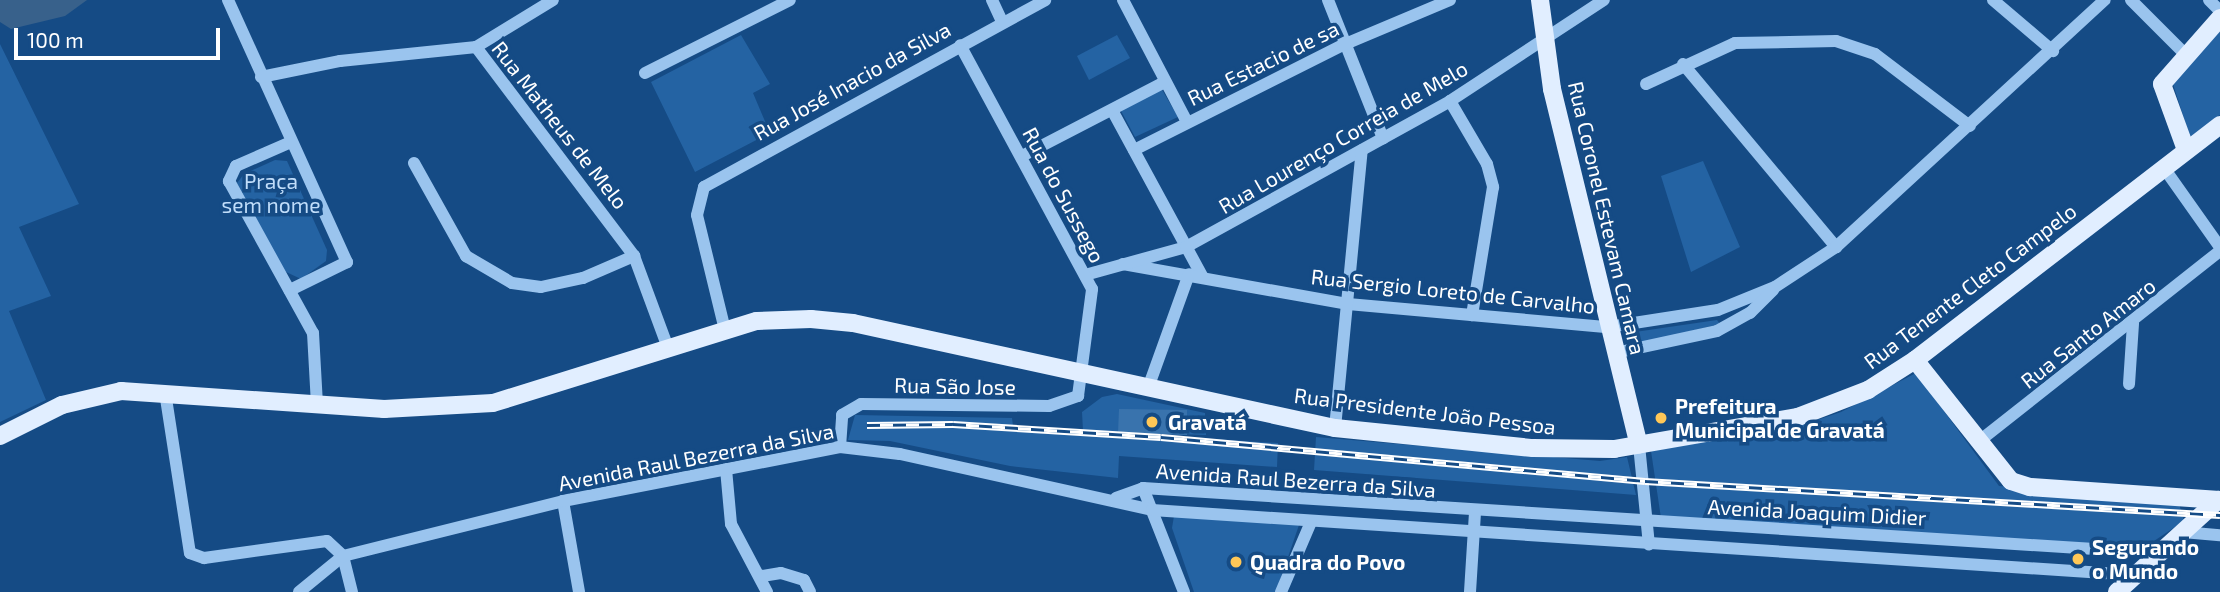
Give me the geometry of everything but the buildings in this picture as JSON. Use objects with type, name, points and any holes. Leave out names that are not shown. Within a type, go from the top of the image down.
[{"type":"main road","name":"Rua Coronel Estevam Camara","points":[[1540,0],[1543,40],[1608,327],[1639,444]]},
{"type":"main road","points":[[2186,150],[2162,84],[2185,54],[2220,18]]},
{"type":"main road","name":"Rua Tenente Cleto Campelo","points":[[1639,444],[1837,405],[1915,360],[2220,125]]},
{"type":"main road","name":"Rua Presidente João Pessoa","points":[[0,436],[90,397],[165,392],[317,405],[435,408],[493,403],[757,321],[853,323],[1335,428],[1565,450],[1639,444]]},
{"type":"main road","points":[[1915,360],[2004,476],[2030,487],[2219,495]]},
{"type":"main road","points":[[2117,592],[2219,495]]},
{"type":"street","points":[[228,0],[346,262],[290,290]]},
{"type":"street","points":[[475,47],[553,0]]},
{"type":"street","points":[[645,73],[790,0]]},
{"type":"street","points":[[992,0],[1002,20]]},
{"type":"street","name":"Rua José Inacio da Silva","points":[[725,330],[697,215],[704,187],[716,177],[1002,20],[1045,0]]},
{"type":"street","points":[[1123,0],[1186,122]]},
{"type":"street","points":[[1328,0],[1343,44],[1383,138]]},
{"type":"street","name":"Rua Estacio de sa","points":[[1134,150],[1343,44],[1434,3],[1450,0]]},
{"type":"street","name":"Rua Lourenço Correia de Melo","points":[[1085,275],[1186,247],[1450,101],[1604,0]]},
{"type":"street","points":[[1993,0],[2053,51]]},
{"type":"street","points":[[2131,0],[2185,54]]},
{"type":"street","points":[[2208,0],[2220,11]]},
{"type":"street","name":"Rua Sergio Loreto de Carvalho","points":[[1123,264],[1348,304],[1608,327],[1717,310],[1775,286],[1836,247],[2053,51],[2098,3]]},
{"type":"street","points":[[1646,84],[1683,64],[1735,43],[1801,40],[1848,43],[1875,54],[1970,126]]},
{"type":"street","name":"Rua do Sussego","points":[[960,44],[1085,275],[1094,304],[1084,373]]},
{"type":"street","name":"Rua Matheus de Melo","points":[[261,76],[340,61],[475,47],[634,256],[668,348]]},
{"type":"street","points":[[1683,64],[1836,247]]},
{"type":"street","points":[[1022,156],[1165,82]]},
{"type":"street","points":[[1450,101],[1487,164],[1493,187],[1472,315]]},
{"type":"street","points":[[1112,110],[1186,247],[1195,275],[1149,388]]},
{"type":"street","points":[[291,142],[236,166],[230,192],[290,290],[316,345],[317,405]]},
{"type":"street","points":[[1335,428],[1362,149]]},
{"type":"street","points":[[414,163],[466,256],[512,283],[541,286],[583,278],[634,256]]},
{"type":"street","points":[[2164,168],[2220,249]]},
{"type":"street","name":"Rua Santo Amaro","points":[[1978,442],[2133,323],[2220,249]]},
{"type":"street","name":"Rua Sergio Loreto de Carvalho","points":[[1615,353],[1717,331],[1750,313],[1775,286]]},
{"type":"street","points":[[2129,384],[2133,323]]},
{"type":"street","name":"Rua São Jose","points":[[840,447],[842,415],[849,408],[1049,406],[1078,396],[1084,373]]},
{"type":"street","points":[[165,392],[188,548],[204,558],[318,539],[343,555],[352,592]]},
{"type":"street","points":[[1639,444],[1650,521],[1649,545]]},
{"type":"street","name":"Avenida Raul Bezerra da Silva","points":[[299,592],[343,555],[563,501],[840,447],[900,454],[1115,498],[1152,510],[1472,534]]},
{"type":"street","points":[[726,469],[731,524],[762,576],[767,592]]},
{"type":"street","points":[[1143,488],[1184,592]]},
{"type":"street","name":"Avenida Raul Bezerra da Silva","points":[[1115,498],[1143,488],[1475,512]]},
{"type":"street","points":[[1236,495],[1236,516]]},
{"type":"street","points":[[563,501],[575,589]]},
{"type":"street","points":[[1350,524],[1352,504]]},
{"type":"street","points":[[1470,592],[1475,512]]},
{"type":"street","name":"Avenida Joaquim Didier","points":[[1475,512],[2157,553]]},
{"type":"street","points":[[1281,592],[1311,522]]},
{"type":"street","points":[[1790,554],[1792,530]]},
{"type":"street","points":[[2183,532],[2220,535]]},
{"type":"street","name":"Avenida Joaquim Didier","points":[[1472,534],[2134,575]]},
{"type":"street","points":[[1902,560],[1905,536]]},
{"type":"street","points":[[1996,565],[1998,542]]},
{"type":"street","points":[[762,576],[781,573],[804,580],[810,592]]},
{"type":"green space","points":[[2220,31],[2220,115],[2190,137],[2172,81]]},
{"type":"green space","points":[[741,35],[770,84],[753,93],[770,133],[695,172],[651,82]]},
{"type":"green space","points":[[1117,35],[1130,58],[1089,80],[1077,56]]},
{"type":"green space","points":[[0,44],[79,204],[19,227],[51,296],[9,311],[46,400],[0,422]]},
{"type":"green space","points":[[1161,88],[1178,117],[1135,137],[1120,109]]},
{"type":"green space","name":"Praça sem nome","points":[[275,160],[287,161],[327,250],[326,261],[301,279],[284,271],[237,183],[244,174]]},
{"type":"green space","points":[[1703,161],[1740,247],[1691,272],[1661,176]]},
{"type":"green space","points":[[1717,320],[1720,324],[1632,345],[1629,340],[1635,332]]},
{"type":"green space","points":[[1916,373],[1999,486],[2178,500],[2184,521],[2145,547],[1661,518],[1651,451],[1802,425],[1841,412]]},
{"type":"green space","points":[[1117,394],[1205,413],[1206,435],[1086,431],[1278,443],[1277,467],[1119,456],[1118,478],[1010,466],[890,441],[848,440],[855,415],[1012,418],[1013,426],[1083,431],[1082,412],[1102,397]]},
{"type":"green space","points":[[1316,437],[1600,461],[1627,457],[1636,495],[1314,470]]},
{"type":"green space","points":[[1174,516],[1299,525],[1276,592],[1194,592],[1172,528]]},
{"type":"shaded area","points":[[0,0],[87,0],[65,16],[11,29],[0,22]]},
{"type":"railway","points":[[867,425],[953,424],[1161,437],[1645,481],[2220,515]]},
{"type":"place","name":"Prefeitura Municipal de Gravatá","points":[[1661,418]]},
{"type":"place","name":"Gravatá","points":[[1152,422]]},
{"type":"place","name":"Segurando o Mundo","points":[[2078,559]]},
{"type":"place","name":"Quadra do Povo","points":[[1236,562]]}]
